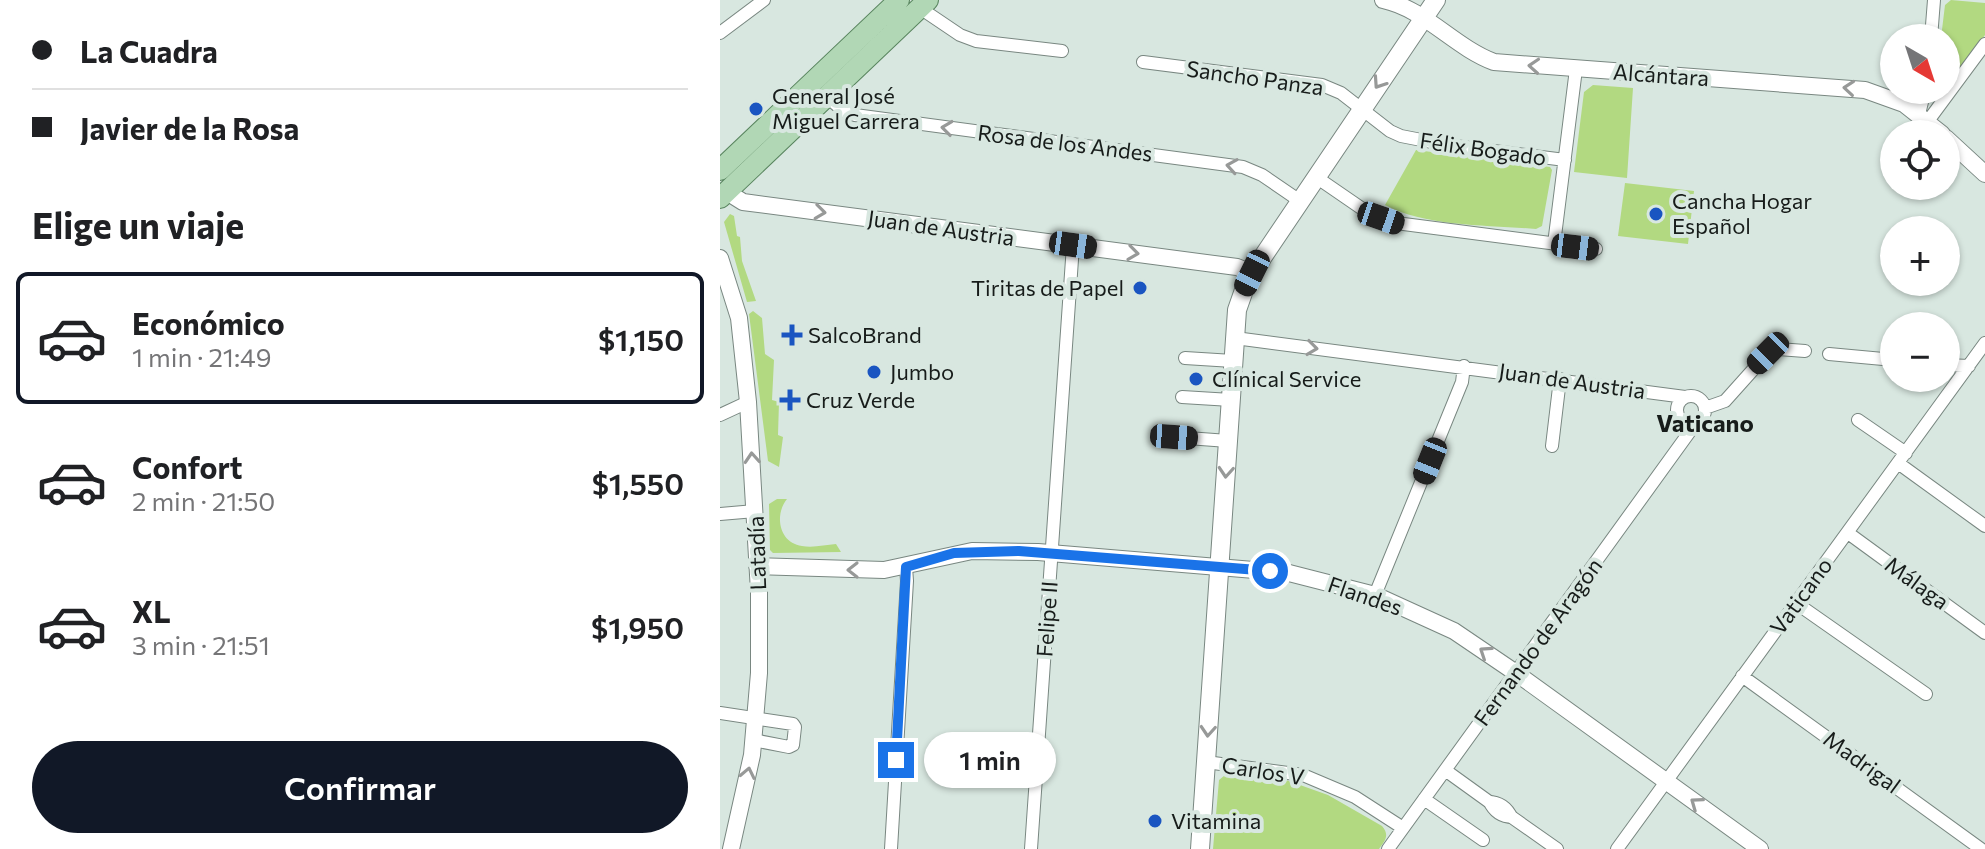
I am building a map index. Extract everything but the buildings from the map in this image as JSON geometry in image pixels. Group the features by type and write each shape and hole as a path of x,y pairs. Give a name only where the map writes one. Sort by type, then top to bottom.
{"main road":[{"path":"1200,849 1237,310 1252,273 1436,0"},
{"path":"883,42 892,3"},
{"path":"723,195 725,165 892,3"},
{"path":"723,195 924,4"}],"street":[{"path":"720,33 764,0"},
{"name":"Alcántara","path":"1383,0 1397,3 1494,62 1865,90 1897,100 1927,120"},
{"path":"1932,24 1934,0"},
{"path":"924,4 960,35 976,41 1062,51"},
{"path":"1924,117 1985,44"},
{"name":"Sancho Panza","path":"1143,62 1322,85 1341,93 1362,109"},
{"path":"1554,244 1576,69"},
{"name":"Rosa de los Andes","path":"827,97 845,112 855,115 1243,167 1262,175 1300,201"},
{"path":"1924,104 1924,117"},
{"name":"Félix Bogado","path":"1362,109 1390,131 1417,141 1565,160"},
{"name":"Alcántara","path":"1960,151 1985,174"},
{"path":"1316,177 1364,210 1396,223 1596,249"},
{"name":"Juan de Austria","path":"723,195 743,202 1237,267 1252,273"},
{"name":"Felipe II","path":"1031,849 1073,245"},
{"name":"Latadía","path":"720,258 739,318 748,402 755,511 759,673 753,740 731,849"},
{"name":"Juan de Austria","path":"1235,338 1560,379 1678,400"},
{"name":"Vaticano","path":"1617,849 1985,343"},
{"path":"1705,408 1725,401 1768,353 1778,349 1805,351"},
{"path":"1829,354 1880,359"},
{"path":"1185,358 1233,361"},
{"path":"1375,595 1462,382 1464,366"},
{"path":"1960,366 1969,366"},
{"path":"1552,446 1560,379"},
{"path":"1182,397 1231,400"},
{"path":"1698,398 1705,408 1702,419 1690,427 1678,415 1678,400 1698,398"},
{"path":"720,415 748,402"},
{"path":"1858,420 1985,526"},
{"name":"Fernando de Aragón","path":"1391,848 1690,427"},
{"path":"1174,437 1228,441"},
{"path":"720,514 755,511"},
{"name":"Málaga","path":"1848,533 1985,633"},
{"name":"Flandes","path":"757,566 841,570 906,567 972,551 1052,553 1289,573 1375,595 1454,631 1760,849"},
{"path":"891,849 906,567"},
{"path":"1796,603 1926,694"},
{"name":"Madrigal","path":"1742,676 1981,849"},
{"path":"720,713 793,724 795,727 793,745 789,747 753,740"},
{"name":"Carlos V","path":"1206,762 1303,775 1355,797 1403,828"},
{"path":"1445,770 1488,801 1496,801 1510,811 1513,818 1557,849"},
{"path":"1424,799 1483,840"}],"green space":[{"path":"1951,0 1985,3 1985,35 1960,70 1960,24 1943,24 1945,5"},
{"path":"1593,85 1633,88 1627,178 1574,172 1584,92"},
{"path":"1416,150 1550,167 1542,226 1536,229 1439,221 1385,205"},
{"name":"Cancha Hogar Español","path":"1625,183 1694,191 1688,244 1618,236"},
{"path":"730,214 734,216 742,261 756,301 747,302 724,222"},
{"path":"753,311 762,318 765,354 774,360 772,400 779,402 778,435 783,437 779,467 768,461 749,314"},
{"path":"777,499 787,499 780,520 788,540 806,547 836,544 841,552 773,553 770,550 769,504"},
{"path":"1230,771 1286,780 1328,795 1382,826 1386,832 1385,841 1379,849 1213,849 1219,780"}],"place":[{"name":"General José Miguel Carrera","path":"756,109"},
{"name":"Cancha Hogar Español","path":"1656,214"},
{"name":"Tiritas de Papel","path":"1140,288"},
{"name":"SalcoBrand","path":"792,335"},
{"name":"Jumbo","path":"874,372"},
{"name":"Clínical Service","path":"1196,379"},
{"name":"Cruz Verde","path":"790,400"},
{"name":"Vitamina","path":"1155,821"}],"district":[{"name":"Vaticano","path":"1705,424"}],"route":[{"path":"896,760 906,567 954,553 1019,551 1270,571"}]}
